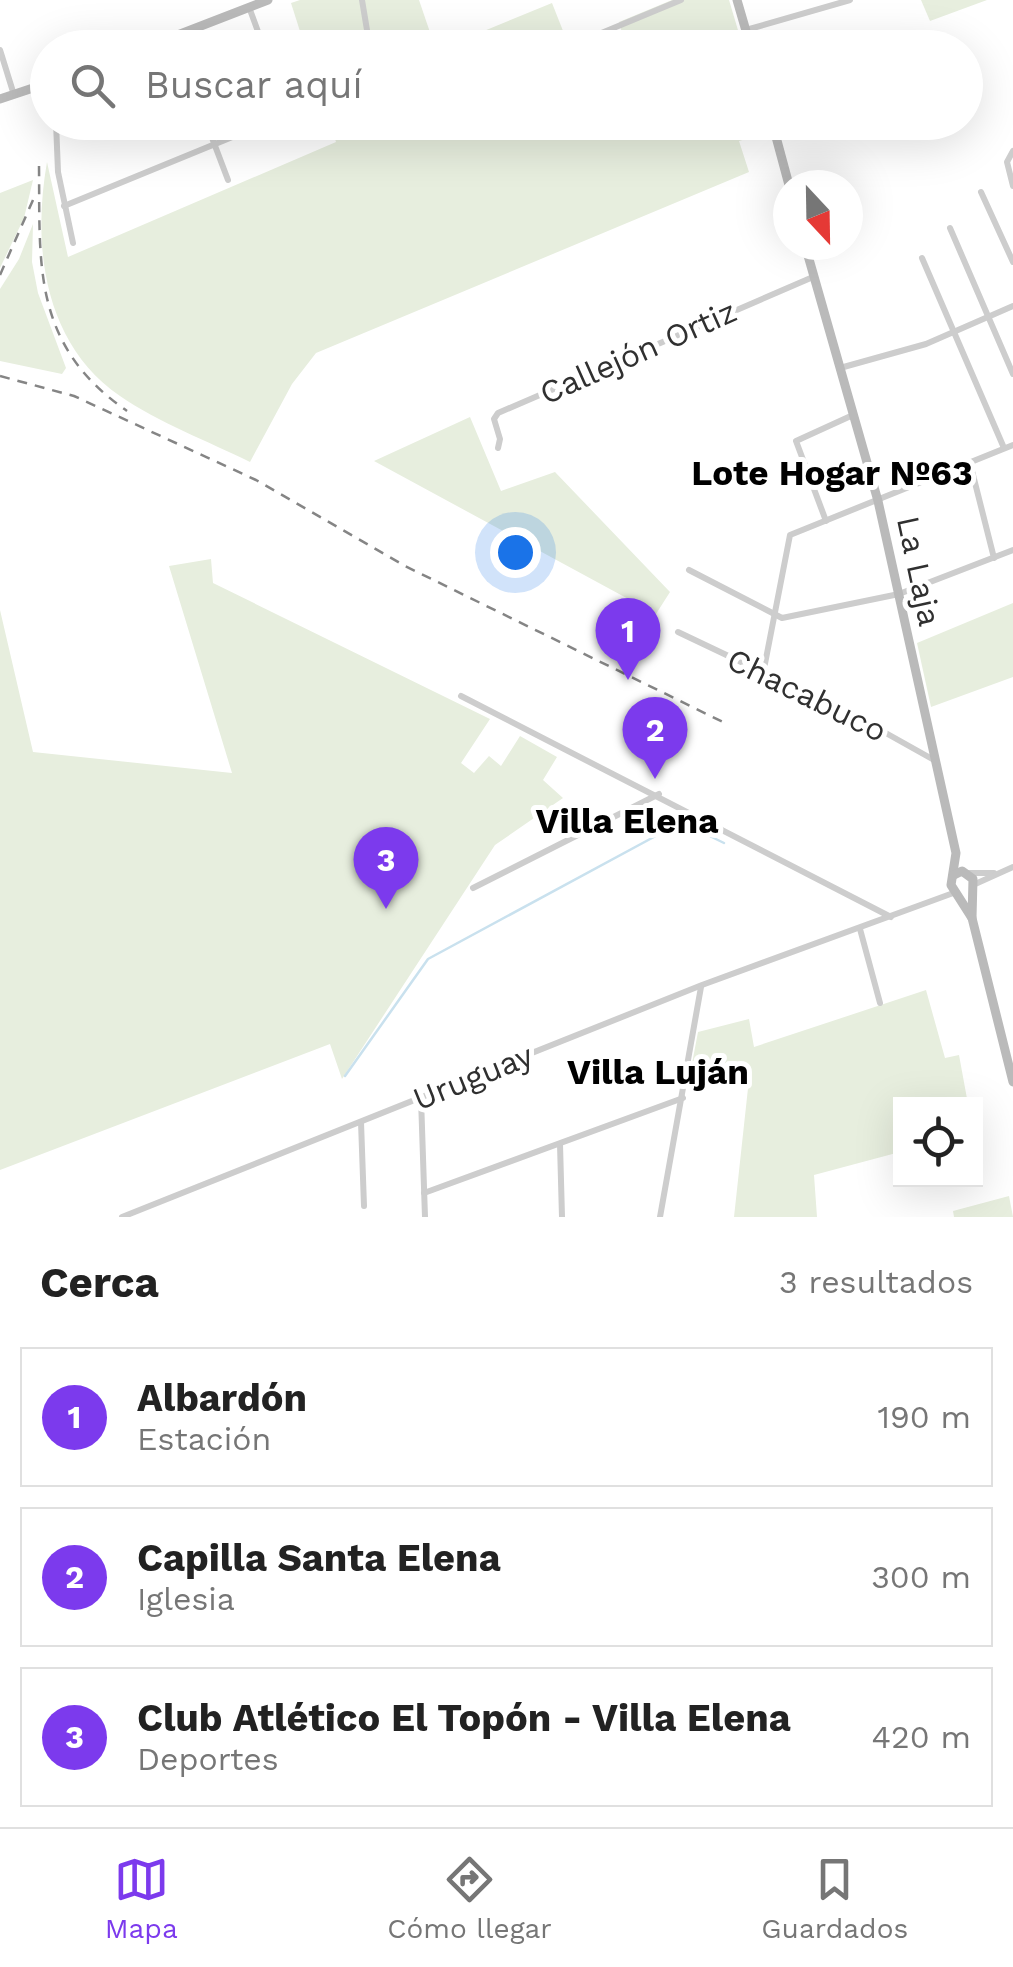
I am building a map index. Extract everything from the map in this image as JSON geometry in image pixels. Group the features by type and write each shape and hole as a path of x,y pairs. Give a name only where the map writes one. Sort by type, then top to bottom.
{"main road":[{"path":"190,30 268,0"},
{"path":"737,0 746,30"},
{"path":"0,100 30,90"},
{"path":"777,140 785,170"},
{"name":"La Laja","path":"809,260 878,500 956,854 973,886"},
{"name":"La Laja","path":"952,878 956,854"},
{"path":"968,873 952,878 972,918"},
{"path":"957,893 973,886 972,918 1013,1082"}],"street":[{"path":"362,0 367,30"},
{"path":"609,30 681,0"},
{"path":"746,30 850,0"},
{"path":"249,7 257,30"},
{"path":"0,50 14,95"},
{"path":"58,140 64,206 73,243"},
{"path":"212,140 228,180"},
{"path":"64,206 226,140"},
{"path":"1013,152 1007,162 1013,186"},
{"path":"981,192 1013,262"},
{"path":"950,228 1013,374"},
{"path":"922,258 1004,448"},
{"name":"Callejón Ortiz","path":"498,448 500,439 494,419 498,413 814,276"},
{"path":"840,368 953,333 1013,306"},
{"path":"826,520 797,445 800,435 853,416"},
{"path":"764,674 790,536 1013,445"},
{"path":"970,463 994,558"},
{"path":"689,570 782,618 899,594 1013,550"},
{"name":"Chacabuco","path":"678,632 934,760"},
{"path":"461,696 659,794 892,917"},
{"path":"473,888 659,794"},
{"path":"973,886 1013,867"},
{"path":"968,873 1000,872"},
{"path":"938,898 952,878"},
{"name":"Uruguay","path":"122,1217 702,986 957,893"},
{"path":"860,929 880,1003"},
{"path":"660,1217 702,986"},
{"path":"421,1098 425,1217"},
{"path":"424,1192 684,1098"},
{"path":"361,1122 364,1206"},
{"path":"560,1144 562,1217"}],"green space":[{"path":"419,0 429,30 300,30 291,3"},
{"path":"672,0 729,0 738,30 621,30 619,22"},
{"path":"921,0 987,0 930,21"},
{"path":"552,3 563,30 486,30"},
{"path":"742,140 739,141 749,172 316,353 292,384 250,462 151,415 94,375 74,349 49,291 41,227 47,162 68,257 336,142"},
{"path":"33,180 24,218 0,268 0,193"},
{"path":"33,224 32,262 38,293 66,368 62,374 0,361 0,289 19,259"},
{"path":"470,417 501,491 555,472 670,592 656,614 374,461"},
{"path":"211,559 213,583 490,719 461,763 474,773 489,756 501,766 520,736 557,757 543,780 563,798 495,845 342,1079 330,1044 0,1170 0,610 33,752 232,773 169,566"},
{"path":"1013,603 1013,677 931,707 917,643"},
{"path":"926,990 945,1058 959,1055 967,1097 893,1097 893,1154 814,1175 817,1217 734,1217 749,1079 720,1088 716,1068 690,1074 698,1032 749,1019 754,1047"},
{"path":"1009,1196 1013,1217 954,1217 953,1211"}],"waterway":[{"path":"345,1076 428,959 676,825 683,823 724,843"}],"railway":[{"path":"39,166 42,270 58,331 73,359 96,386 127,411"},
{"path":"0,275 33,200"},
{"path":"0,376 74,396 256,480 405,566 727,724"}],"place":[{"name":"Albardón","path":"628,680"},
{"name":"Capilla Santa Elena","path":"655,779"},
{"name":"Club Atlético El Topón - Villa Elena","path":"386,909"}],"district":[{"name":"Lote Hogar Nº63","path":"832,473"},
{"name":"Villa Elena","path":"627,821"},
{"name":"Villa Luján","path":"658,1072"}]}
